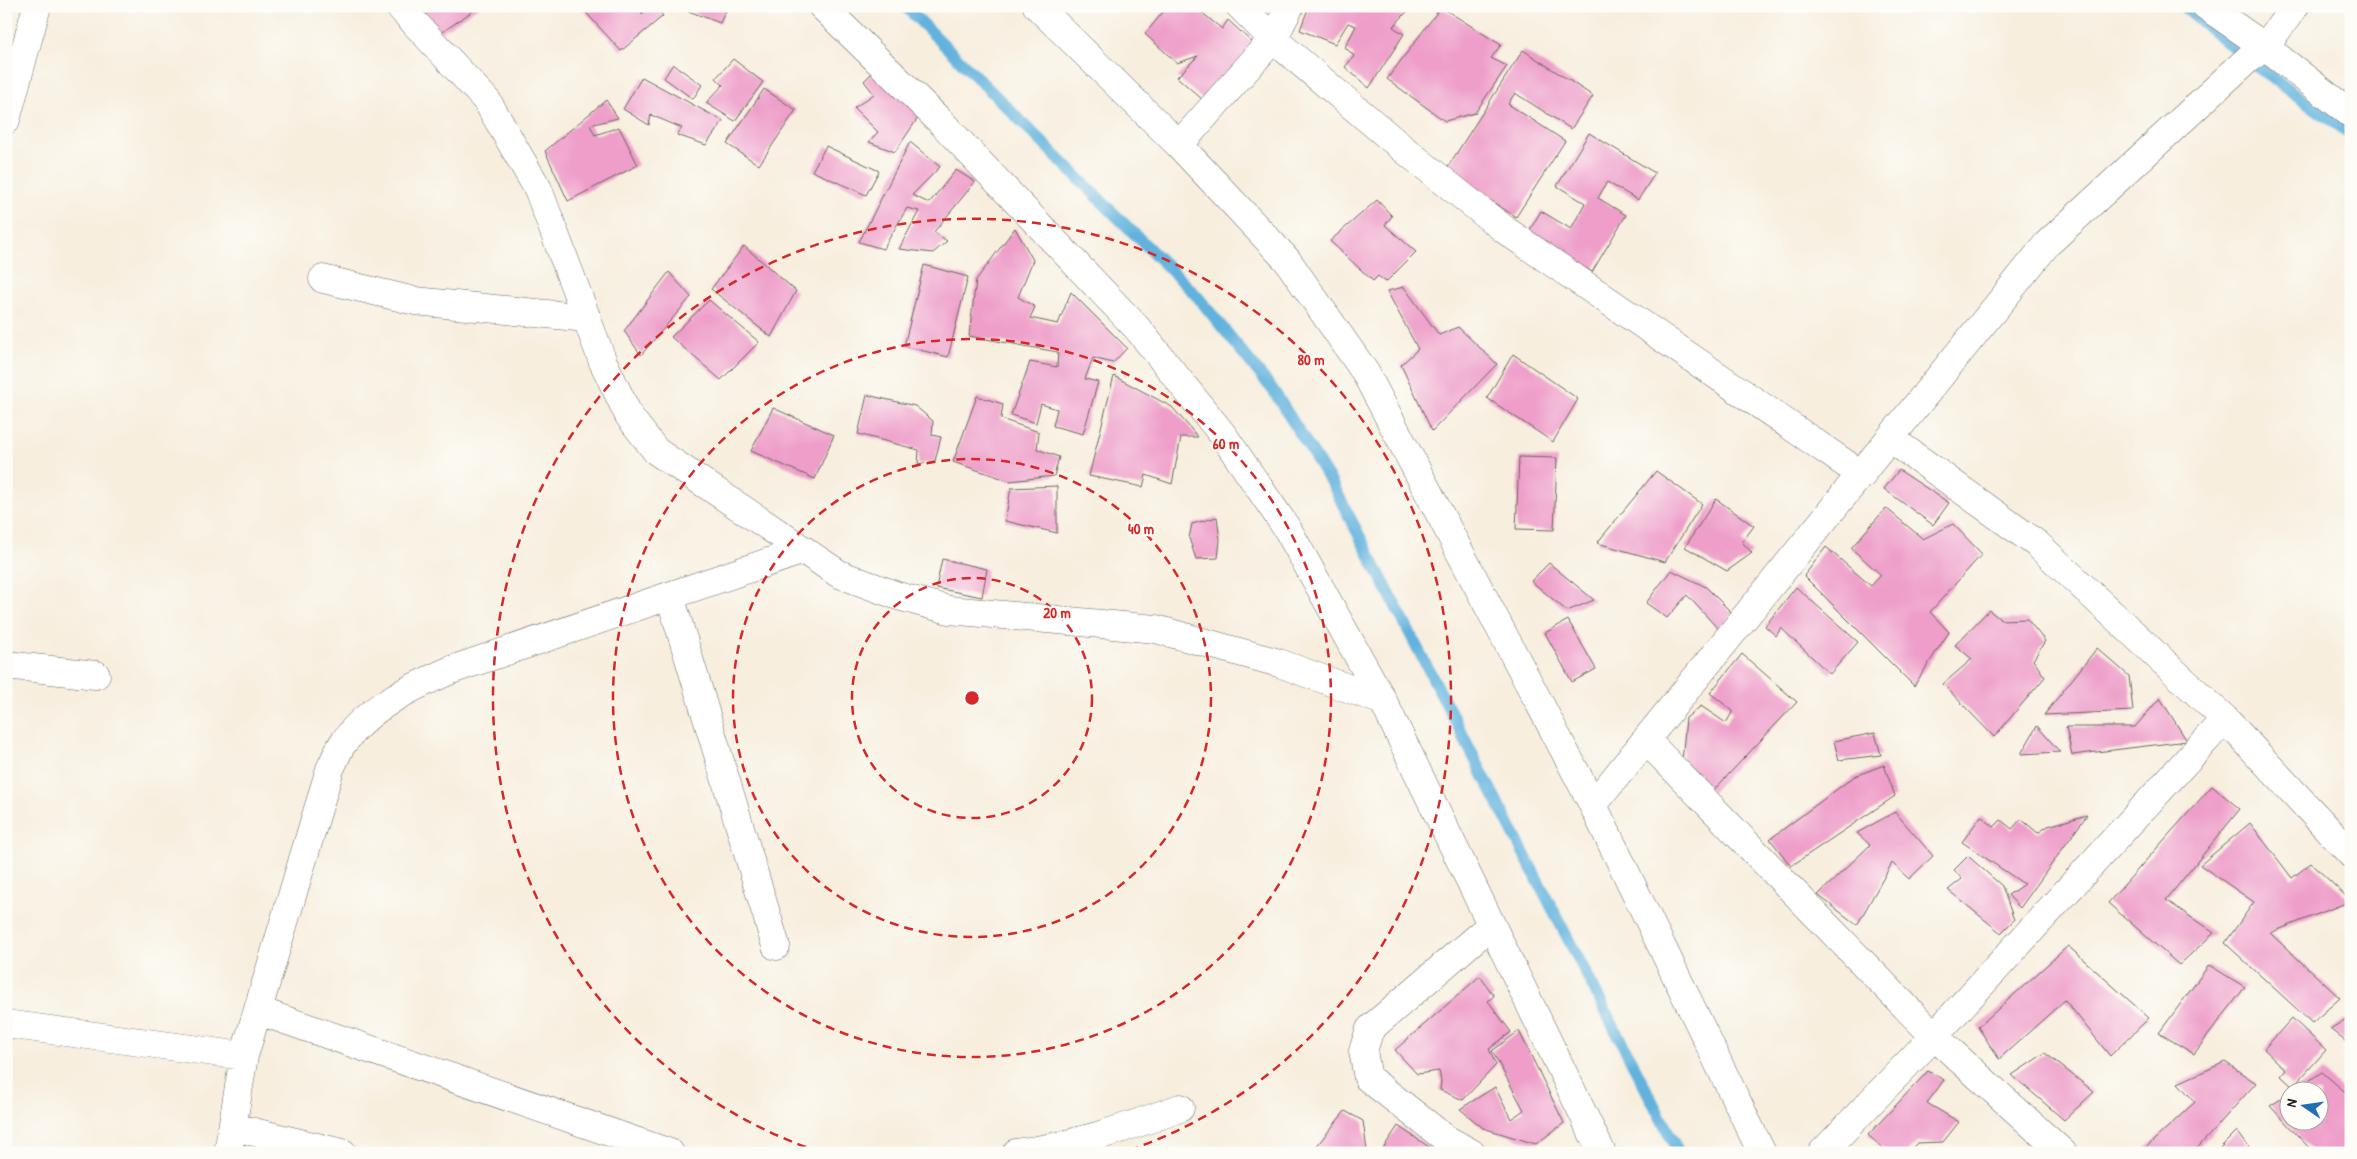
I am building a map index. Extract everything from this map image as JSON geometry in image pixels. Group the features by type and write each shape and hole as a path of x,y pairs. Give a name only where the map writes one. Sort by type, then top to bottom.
{"street":[{"path":"6,120 37,6"},
{"path":"399,6 487,101 538,189 602,362 629,416 656,451 839,574 898,596 949,610 1156,629 1279,663 1383,701"},
{"path":"822,6 942,122 1137,328 1223,435 1288,530 1383,701 1602,1153"},
{"path":"1037,6 1180,145 1287,260 1365,372 1594,805 1762,1153"},
{"path":"1240,6 1273,39 1401,147 1505,230 1862,475"},
{"path":"1180,145 1273,39 1290,6"},
{"path":"2206,6 2266,47 2351,114"},
{"path":"1594,805 2047,244 2248,59 2266,47 2294,6"},
{"path":"323,279 431,304 587,318"},
{"path":"1891,439 2037,544 2224,719 2351,854"},
{"path":"344,1153 231,1140 244,1056 330,769 343,742 366,718 406,690 451,670 804,550"},
{"path":"670,596 776,946"},
{"path":"6,664 96,675"},
{"path":"1822,1153 1934,1036 2224,719"},
{"path":"1646,740 1934,1036 2063,1153"},
{"path":"1471,1153 1446,1139 1368,1078 1363,1051 1370,1029 1492,926"},
{"path":"259,1011 670,1153"},
{"path":"6,1024 244,1056"},
{"path":"1016,1153 1039,1150 1122,1130 1180,1108"}],"building":[{"path":"415,6 480,6 441,33"},
{"path":"580,6 641,6 642,15 647,6 655,6 663,16 621,51"},
{"path":"685,6 728,6 720,23 683,9"},
{"path":"1168,6 1194,6 1222,29 1228,20 1254,44 1203,100 1177,77 1198,56 1177,63 1145,34"},
{"path":"1309,6 1412,6 1393,27 1404,34 1369,88 1345,67 1354,56 1345,47 1356,26 1348,23 1335,44 1300,30"},
{"path":"1441,7 1501,45 1491,58 1507,66 1475,113 1445,121 1387,79"},
{"path":"1523,50 1593,96 1571,129 1515,93 1508,104 1565,141 1516,217 1445,171"},
{"path":"733,59 763,82 735,121 706,103 723,85 716,78"},
{"path":"673,64 702,85 693,99 664,78"},
{"path":"878,67 926,106 895,152 869,142 878,132 854,108 874,94 864,81"},
{"path":"642,77 723,121 706,145 677,135 682,128 651,115 649,125 623,109"},
{"path":"764,89 796,110 759,165 727,144"},
{"path":"606,100 618,118 590,125 595,135 619,127 638,165 568,201 545,151"},
{"path":"1589,133 1655,173 1638,200 1607,182 1598,198 1626,215 1592,272 1528,233 1541,211 1571,229 1585,203 1557,186"},
{"path":"910,142 940,167 912,195 929,203 956,170 975,182 934,232 947,241 933,253 899,249 919,211 907,208 883,249 859,242"},
{"path":"826,146 879,171 866,195 812,171"},
{"path":"1377,200 1392,216 1385,225 1416,252 1386,282 1378,276 1373,281 1330,241"},
{"path":"1015,228 1033,260 1018,297 1035,307 1030,318 1058,324 1071,292 1127,348 1113,363 1093,358 1085,379 1098,382 1083,434 1053,426 1057,409 1041,404 1036,423 1011,415 1030,362 1057,367 1058,352 969,336 976,280"},
{"path":"744,246 796,291 771,337 711,289"},
{"path":"924,265 968,277 948,357 904,346"},
{"path":"669,272 691,297 641,355 624,331"},
{"path":"1404,287 1439,335 1458,327 1497,364 1432,431 1401,365 1418,349 1387,291"},
{"path":"709,300 759,342 721,380 671,337"},
{"path":"1513,354 1578,399 1553,442 1487,398"},
{"path":"1114,376 1172,407 1198,437 1181,437 1172,484 1146,475 1143,487 1089,476"},
{"path":"867,395 915,406 933,421 932,435 941,437 935,461 918,464 919,450 858,434"},
{"path":"977,396 1003,404 1001,419 1039,432 1037,449 1059,457 1054,476 1010,481 953,462"},
{"path":"773,408 834,435 815,479 751,451"},
{"path":"1519,457 1557,458 1554,530 1516,529"},
{"path":"1899,470 1949,503 1933,525 1884,489"},
{"path":"1656,471 1702,504 1665,562 1597,543"},
{"path":"1057,486 1057,533 1005,521 1011,488"},
{"path":"1716,499 1754,526 1742,542 1752,553 1727,571 1685,547"},
{"path":"1886,508 1923,539 1953,524 1982,554 1930,612 1949,632 1914,686 1804,576 1826,547 1871,586 1881,575 1851,548"},
{"path":"1217,517 1220,540 1218,558 1196,559 1189,538 1192,524"},
{"path":"942,559 987,569 982,597 936,588"},
{"path":"1549,563 1594,600 1567,611 1531,581"},
{"path":"1671,570 1706,587 1732,613 1720,631 1687,595 1667,618 1646,603"},
{"path":"1796,587 1858,642 1830,674 1781,628 1776,636 1765,626"},
{"path":"1989,610 2001,620 2027,619 2045,641 2033,660 2045,677 1994,737 1943,684 1972,659 1955,645"},
{"path":"1568,620 1596,669 1572,682 1545,633"},
{"path":"2097,648 2129,676 2133,711 2044,715"},
{"path":"1742,654 1797,702 1712,792 1682,762 1686,718 1701,706 1726,723 1733,711 1710,693"},
{"path":"2160,698 2187,741 2072,755 2066,727 2135,727"},
{"path":"2037,726 2060,752 2021,754"},
{"path":"1875,733 1881,755 1839,760 1834,741"},
{"path":"1884,765 1895,796 1791,866 1770,839 1855,776"},
{"path":"2212,786 2240,809 2166,900 2214,933 2179,965 2108,903"},
{"path":"1895,812 1933,856 1909,879 1892,863 1857,925 1818,895 1870,845 1857,833"},
{"path":"2087,815 2020,908 2008,895 2024,884 1962,842 1981,816 1994,827 2001,820 2012,829 2021,819 2038,833 2048,826"},
{"path":"2250,823 2292,878 2311,863 2351,901 2270,933 2340,998 2312,1023 2225,943 2254,902 2200,865"},
{"path":"1968,856 2002,886 2014,920 2001,933 1948,890 1962,879 1954,870"},
{"path":"2068,946 2149,1018 2110,1056 2065,1000 1999,1059 1978,1027"},
{"path":"2209,965 2245,987 2194,1054 2159,1033"},
{"path":"1480,976 1494,996 1488,1001 1511,1032 1489,1049 1496,1065 1463,1100 1440,1090 1439,1071 1417,1074 1395,1050"},
{"path":"2351,1016 2351,1046 2330,1029"},
{"path":"2292,1018 2326,1050 2297,1082 2288,1082 2281,1076 2286,1070 2264,1049"},
{"path":"1519,1031 1564,1123 1536,1144 1483,1128 1460,1109 1495,1087 1511,1119 1524,1110 1492,1051"},
{"path":"2045,1053 2094,1092 2064,1120 2012,1075"},
{"path":"2225,1062 2256,1083 2193,1153 2140,1153 2195,1102 2178,1083"},
{"path":"1928,1071 1944,1080 1927,1103 1959,1122 1943,1142 1917,1143 1908,1153 1888,1153 1868,1135"},
{"path":"2322,1072 2351,1097 2351,1153 2314,1153 2294,1132 2330,1132 2330,1082 2307,1082"},
{"path":"2280,1100 2280,1117 2270,1106"},
{"path":"1345,1111 1363,1121 1366,1153 1311,1153"},
{"path":"1398,1126 1438,1153 1380,1153"},
{"path":"2237,1131 2253,1153 2215,1153"}],"waterway":[{"path":"905,6 1197,296 1273,390 1334,487 1679,1153"},
{"path":"2183,6 2259,68 2351,134"}]}
